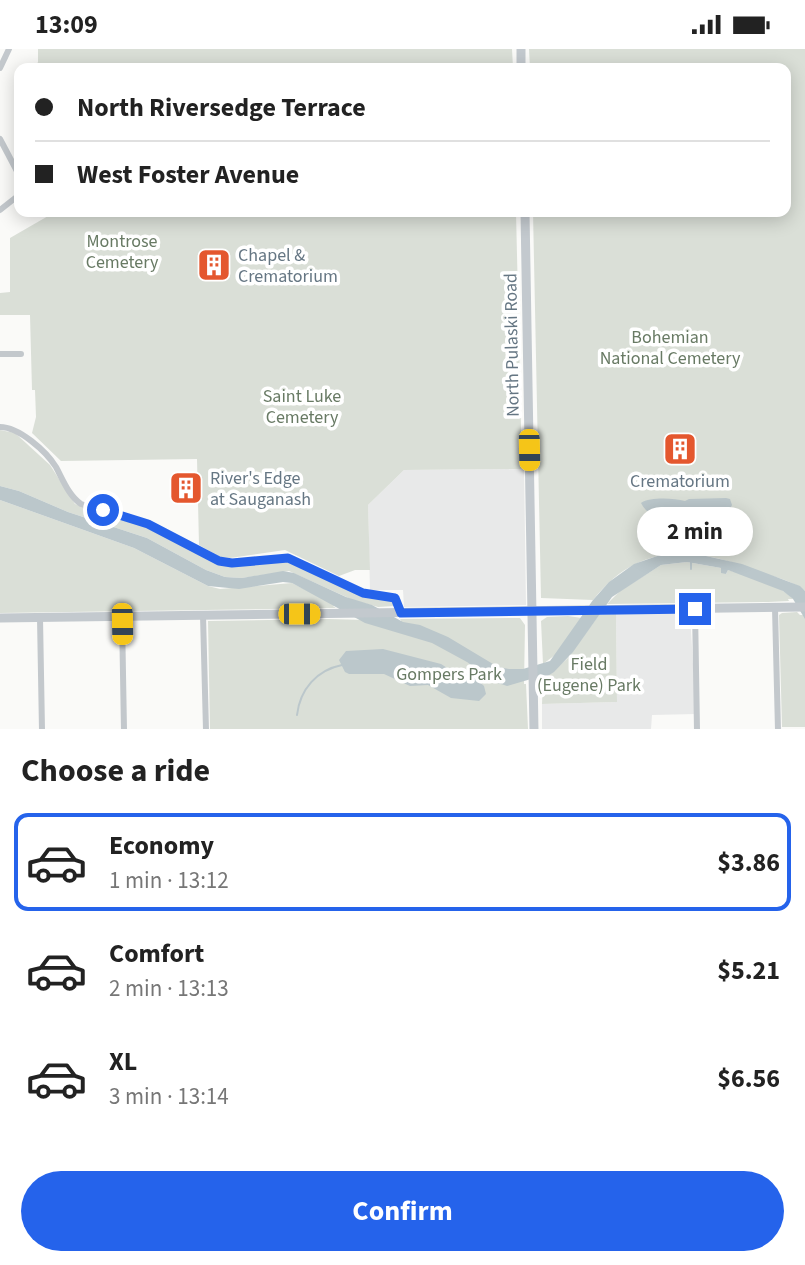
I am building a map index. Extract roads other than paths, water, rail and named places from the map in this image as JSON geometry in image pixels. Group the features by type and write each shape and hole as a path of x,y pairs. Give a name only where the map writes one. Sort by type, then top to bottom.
{"main road":[{"name":"North Pulaski Road","path":"525,217 534,729"},
{"path":"0,618 805,607"}],"street":[{"path":"0,68 9,49"},
{"path":"0,139 14,166"},
{"path":"0,210 14,199"},
{"path":"0,354 21,354"},
{"path":"0,427 18,430 53,462 75,500 148,524 225,563 288,558 363,593 395,598 401,613"},
{"path":"775,608 778,729"},
{"path":"695,609 697,729"},
{"path":"203,615 206,729"},
{"path":"122,617 124,729"},
{"path":"40,618 41,729"}],"waterway":[{"path":"691,561 691,569"},
{"path":"297,715 302,697 311,682 325,671 342,665"}],"place":[{"name":"Chapel & Crematorium","path":"214,265"},
{"name":"Crematorium","path":"680,449"},
{"name":"River's Edge at Sauganash","path":"186,488"}],"park label":[{"name":"Montrose Cemetery","path":"122,252"},
{"name":"Bohemian National Cemetery","path":"670,348"},
{"name":"Saint Luke Cemetery","path":"302,406"},
{"name":"Gompers Park","path":"449,674"},
{"name":"Field (Eugene) Park","path":"589,674"}]}
